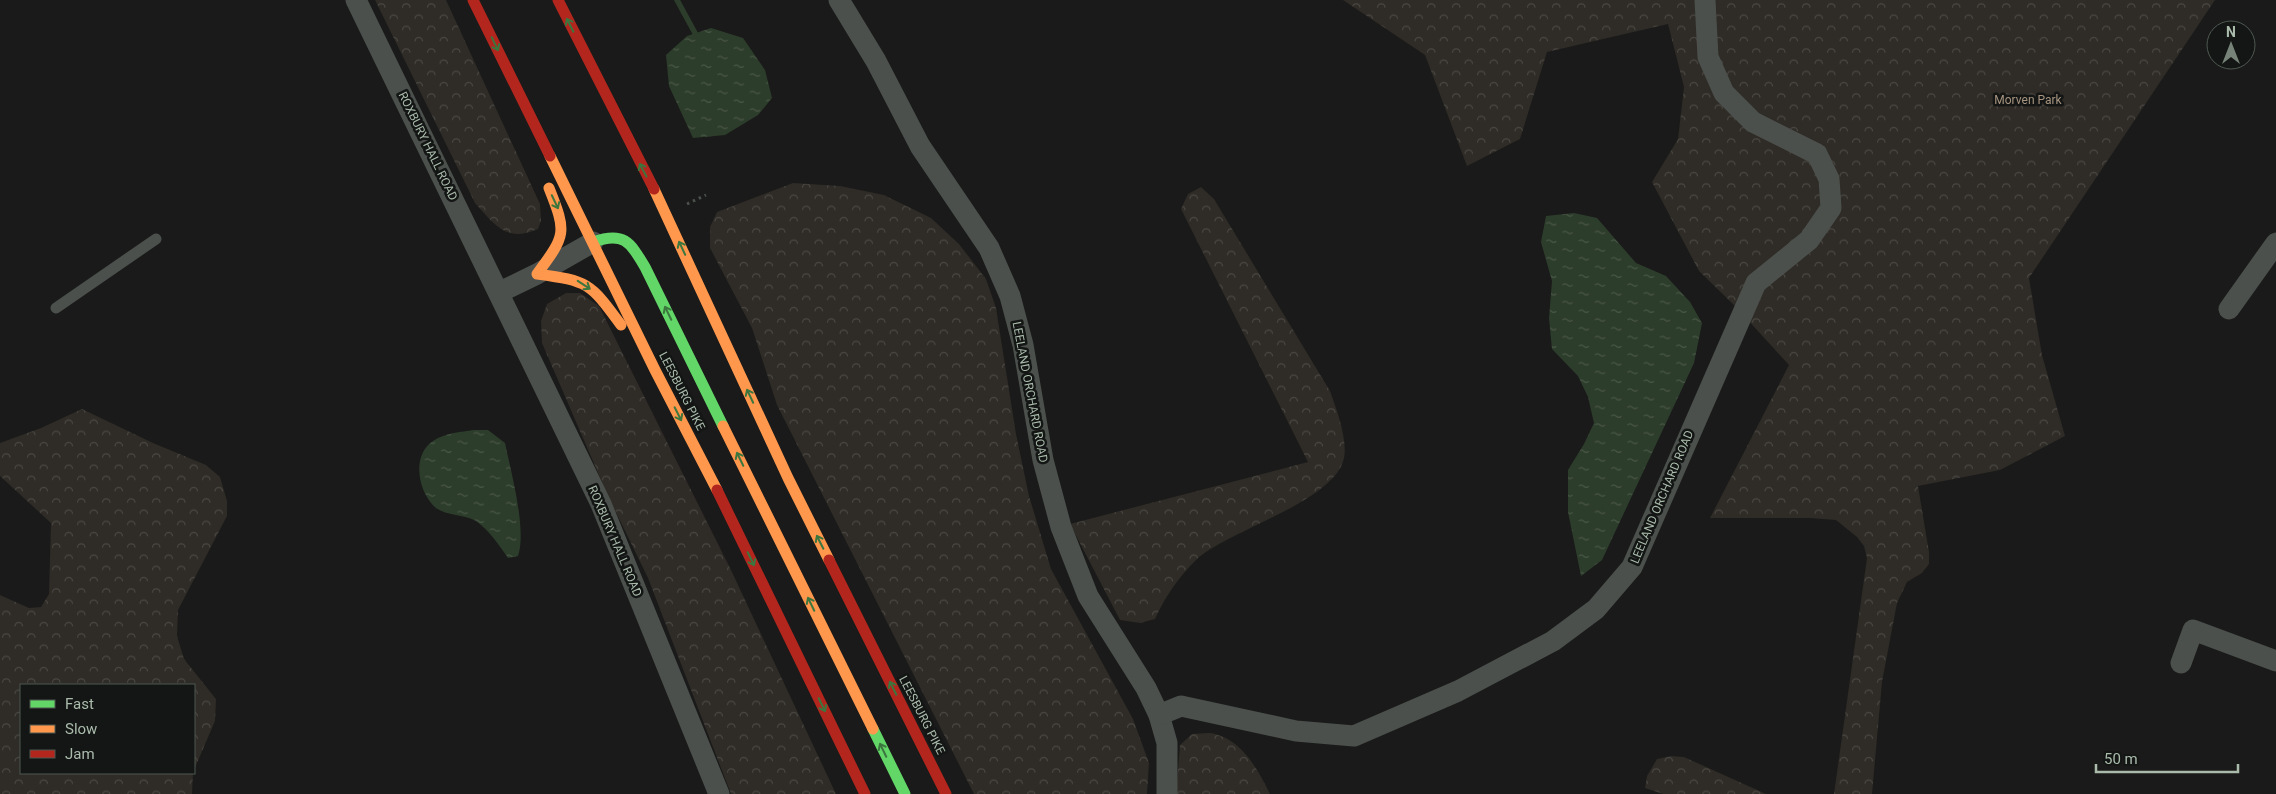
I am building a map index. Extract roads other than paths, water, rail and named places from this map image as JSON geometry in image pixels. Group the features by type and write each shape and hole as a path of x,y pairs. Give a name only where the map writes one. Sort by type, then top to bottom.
{"highway":[{"name":"LEESBURG PIKE","path":"473,0 655,370 711,477 865,794"},
{"name":"LEESBURG PIKE","path":"558,0 666,213 788,478 946,794"},
{"path":"516,89 545,175 560,212 562,233 558,244 537,274 576,280 588,287 602,299 655,370"},
{"path":"593,242 609,236 620,237 632,245 645,267 905,794"}],"street":[{"name":"ROXBURY HALL ROAD","path":"356,0 500,292 601,504 719,794"},
{"name":"LEELAND ORCHARD ROAD","path":"839,0 876,61 920,146 989,248 1010,296 1023,345 1043,460 1066,542 1088,596 1146,688 1159,715 1167,744 1167,794"},
{"name":"LEELAND ORCHARD ROAD","path":"1159,715 1181,706 1296,730 1354,736 1458,691 1553,641 1596,609 1632,567 1756,284 1808,240 1831,208 1829,179 1817,154 1754,122 1724,93 1708,57 1705,0"},
{"path":"500,292 537,274 593,242"},
{"path":"2228,309 2276,243"},
{"path":"2181,663 2193,630 2276,661"}],"lane":[{"path":"56,308 156,239"}],"water":[{"path":"711,28 743,38 765,70 772,98 758,115 725,135 693,138 669,86 666,55 687,36"},
{"path":"1574,213 1597,218 1636,263 1666,276 1690,302 1702,323 1694,363 1602,560 1581,576 1568,512 1568,470 1594,423 1588,397 1578,376 1552,349 1549,318 1552,281 1541,242 1546,216"},
{"path":"474,430 488,430 505,443 521,531 518,556 508,558 489,533 476,521 440,511 430,501 421,484 420,464 426,447 442,436"}],"waterway":[{"path":"677,0 695,33"}],"park label":[{"name":"Morven Park","path":"2028,100"}]}
